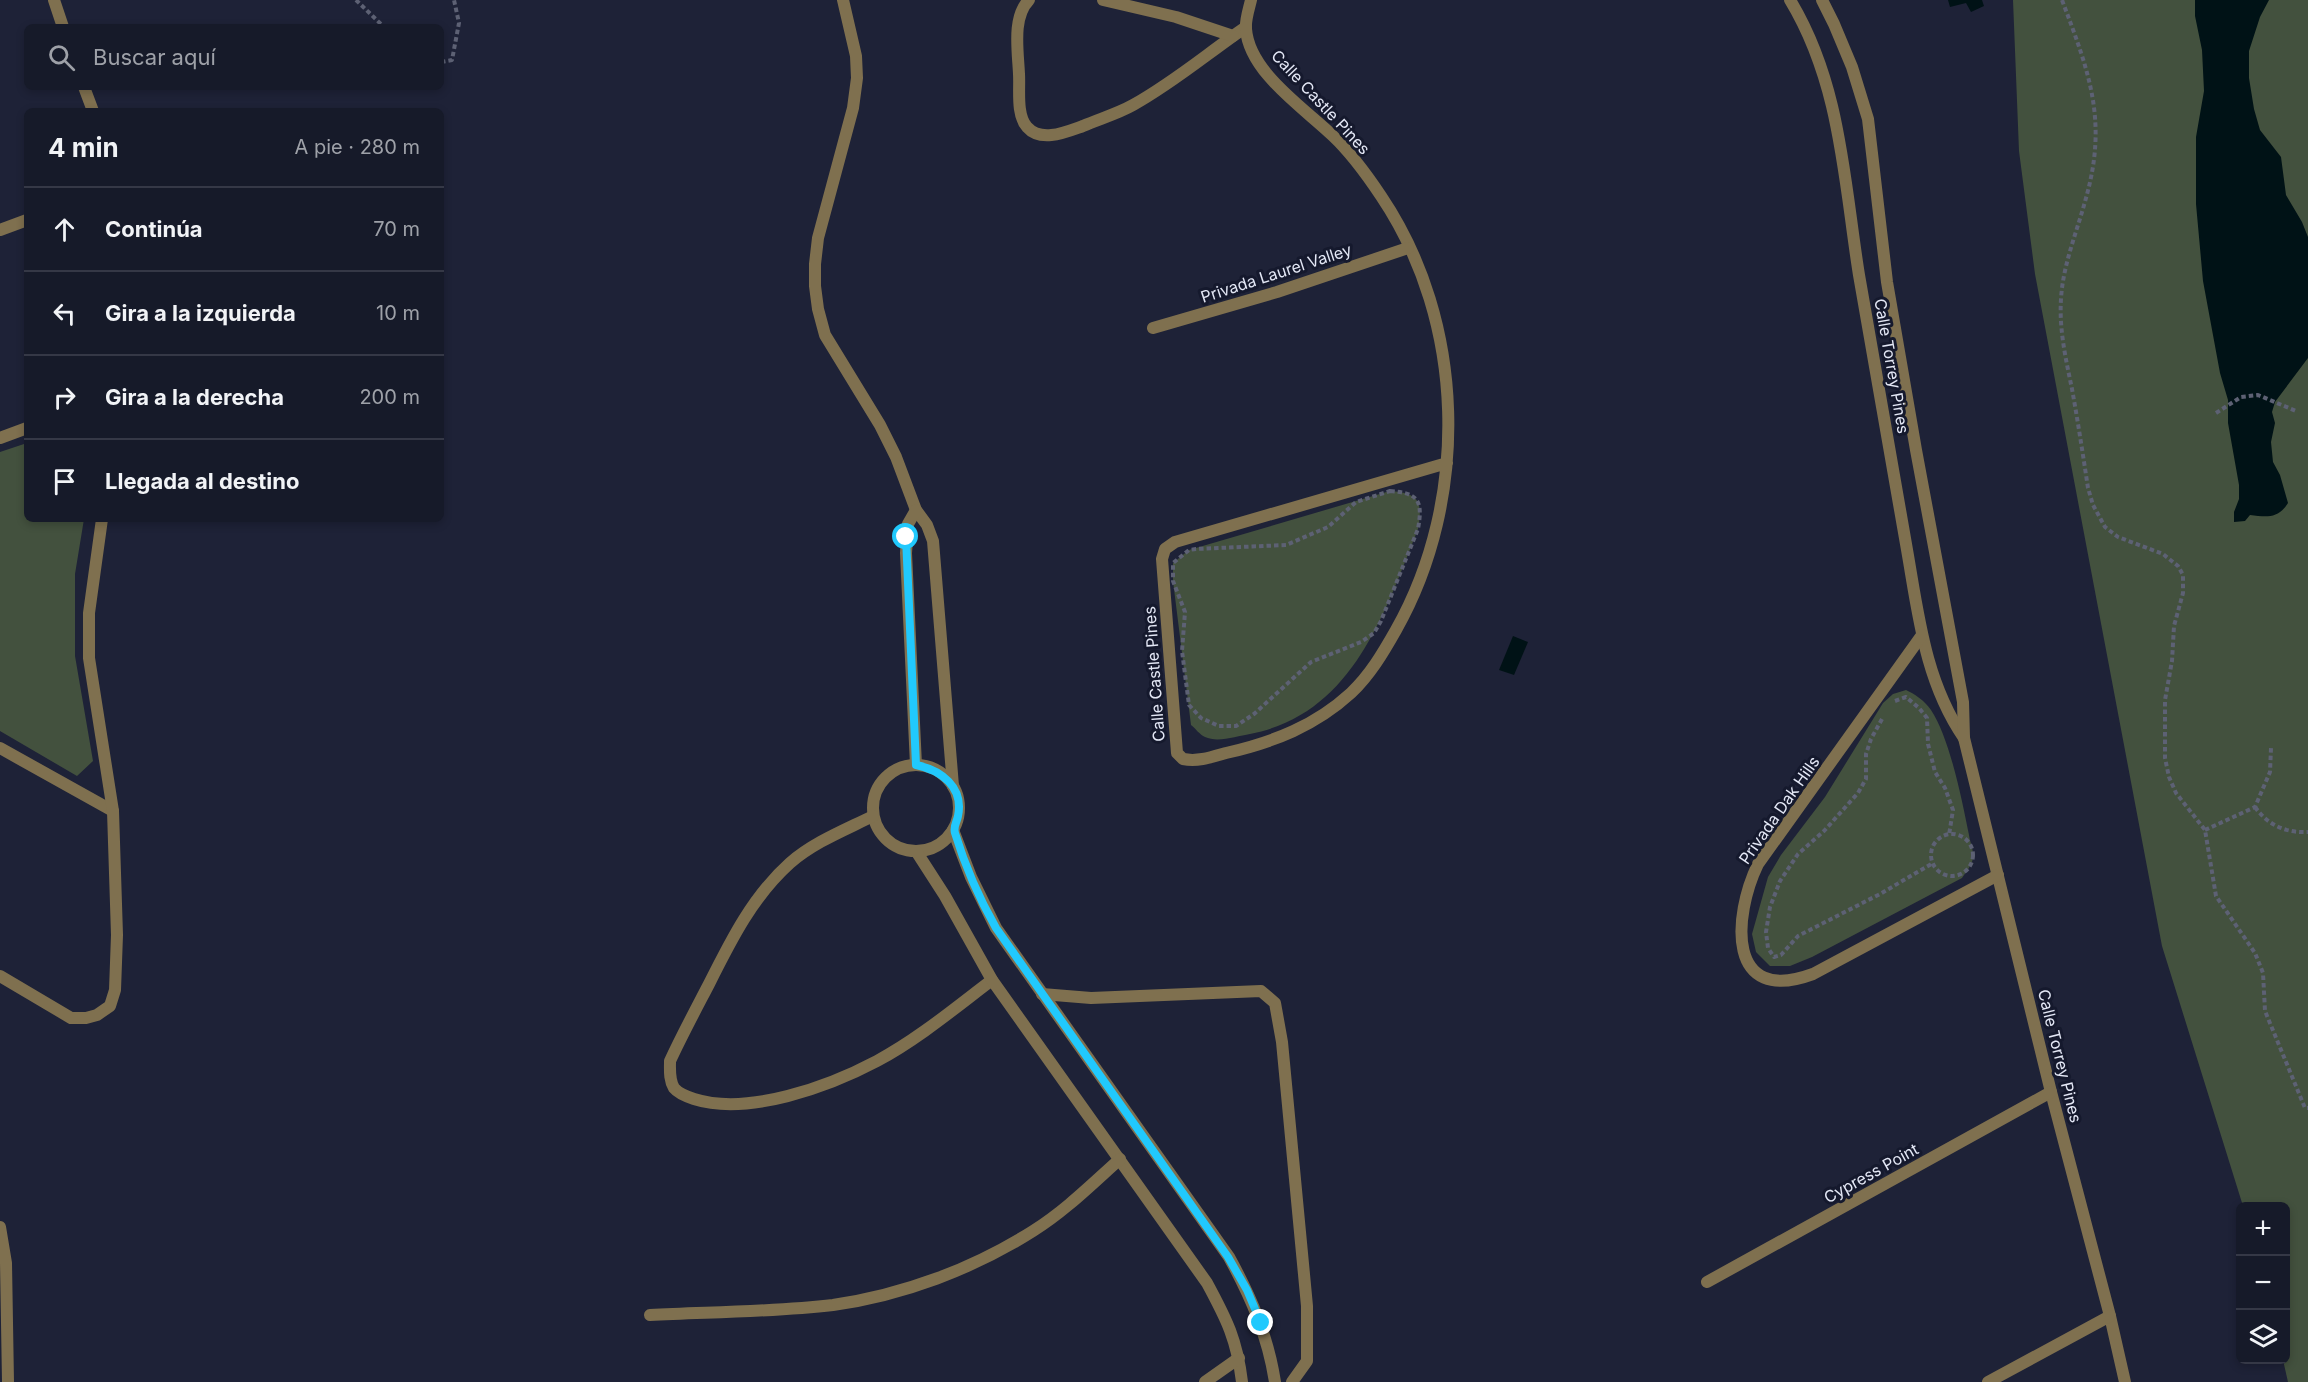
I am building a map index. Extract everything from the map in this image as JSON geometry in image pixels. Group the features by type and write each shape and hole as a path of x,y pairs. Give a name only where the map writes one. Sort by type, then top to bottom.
{"street":[{"path":"54,0 62,24"},
{"path":"843,0 856,56 857,78 849,125 818,238 815,286 825,335 880,425 896,457 916,510 927,525 933,541 953,786 958,800 958,816 953,830 944,841 931,848 916,851 901,849 888,841 879,830 873,816 873,801 878,787 888,775 901,768 916,765 930,768 943,775 953,786"},
{"path":"1029,0 1021,8 1018,24 1020,106 1024,125 1040,134 1063,133 1132,106 1188,70 1246,27 1251,0"},
{"path":"1103,0 1176,17 1233,36"},
{"name":"Calle Torrey Pines","path":"1790,0 1816,51 1831,98 1841,147 1859,275 1922,635 1939,694 1964,738"},
{"name":"Calle Torrey Pines","path":"1822,0 1852,67 1868,119 1887,282 1963,702 1964,738 2125,1382"},
{"name":"Calle Castle Pines","path":"1246,27 1249,42 1263,66 1284,92 1348,152 1382,197 1421,276 1436,320 1443,356 1447,391 1447,463 1436,530 1418,586 1382,654 1363,681 1334,708 1279,739 1202,759 1184,759 1177,753 1162,559 1165,549 1175,542 1447,463"},
{"path":"85,90 92,108"},
{"path":"0,230 24,221"},
{"name":"Privada Laurel Valley","path":"1153,328 1267,295 1408,248"},
{"path":"0,438 24,429"},
{"path":"916,510 908,524 906,553 916,765"},
{"path":"0,976 71,1018 98,1015 110,1006 115,990 117,935 113,811 89,658 89,613 102,522"},
{"name":"Privada Dak Hills","path":"1922,635 1758,864 1742,908 1743,950 1750,966 1763,976 1778,981 1794,981 1813,974 1998,875"},
{"path":"0,748 113,811"},
{"path":"873,816 815,845 791,862 769,884 750,909 725,952 670,1061 670,1077 675,1089 707,1103 729,1104 757,1103 810,1089 877,1062 914,1039 992,980"},
{"path":"953,830 983,905 996,928 1228,1257 1247,1290 1261,1323 1275,1382"},
{"path":"916,851 945,896 992,980 1207,1283 1233,1334 1242,1382"},
{"path":"1042,994 1091,998 1261,991 1275,1003 1282,1042 1307,1306 1307,1361 1293,1382"},
{"name":"Cypress Point","path":"1707,1282 2051,1092"},
{"path":"650,1315 833,1305 888,1294 940,1278 988,1257 1033,1231 1068,1206 1120,1159"},
{"path":"0,1227 6,1263 8,1382"},
{"path":"1988,1382 2110,1316"},
{"path":"1205,1382 1239,1358"}],"path":[{"path":"356,0 381,24"},
{"path":"444,61 452,60 459,23 454,0"},
{"path":"2062,0 2086,65 2092,91 2096,128 2094,159 2087,196 2068,256 2061,300 2062,330 2088,488 2097,516 2105,527 2118,537 2163,554 2178,566 2182,575 2183,593 2174,626 2172,661 2165,700 2165,758 2169,777 2176,793 2205,830 2216,896 2255,953 2263,973 2265,1011 2305,1108 2308,1108"},
{"path":"2216,413 2241,397 2259,395 2296,411"},
{"path":"1390,491 1409,492 1416,499 1421,513 1418,529 1374,633 1361,642 1311,662 1254,714 1236,726 1220,726 1201,718 1189,705 1182,651 1185,612 1173,581 1173,563 1189,550 1286,545 1328,527 1356,502 1390,491"},
{"path":"1889,707 1894,701 1906,697 1927,718 1928,744 1935,772 1945,788 1953,810 1948,835"},
{"path":"1884,714 1866,754 1866,779 1858,793 1824,831 1798,854 1780,881 1770,907 1766,932 1768,948 1774,957 1781,955 1798,936 1880,894 1932,863"},
{"path":"2205,830 2255,807 2270,772 2271,748"},
{"path":"2255,807 2265,821 2279,828 2308,832"},
{"path":"1948,835 1960,836 1969,844 1973,855 1969,868 1952,876 1940,873 1932,863 1934,845 1948,835"}],"green space":[{"path":"2013,0 2308,0 2308,1382 2288,1382 2284,1364 2290,1364 2290,1202 2242,1202 2162,946 2035,274 2019,151"},
{"path":"24,444 24,522 84,522 75,574 75,656 93,761 77,776 0,731 0,452"},
{"path":"1390,491 1407,494 1417,500 1420,512 1418,529 1392,594 1360,656 1339,683 1315,705 1285,723 1228,738 1210,739 1201,735 1191,725 1173,581 1173,563 1189,550"},
{"path":"1906,690 1920,698 1929,707 1944,737 1963,805 1973,852 1971,863 1962,878 1812,957 1790,966 1770,966 1756,952 1752,934 1768,877 1781,855 1825,797 1883,703 1893,694"}],"shaded area":[{"path":"1948,0 1982,0 1984,6 1971,12 1966,3 1950,7"},
{"path":"2195,0 2269,0 2260,17 2249,51 2249,78 2254,109 2260,130 2281,157 2286,195 2308,237 2308,358 2275,402 2272,412 2275,423 2271,442 2273,462 2280,475 2288,503 2276,514 2250,515 2245,521 2234,522 2234,512 2239,499 2239,485 2228,423 2228,400 2220,373 2203,281 2196,204 2196,137 2204,91 2202,50 2195,16"},
{"path":"1513,636 1528,642 1514,675 1499,670"}],"route":[{"path":"906,537 916,765 930,768 943,775 953,786 958,800 958,816 953,830 983,905 996,928 1209,1228 1247,1290 1261,1323"}]}
